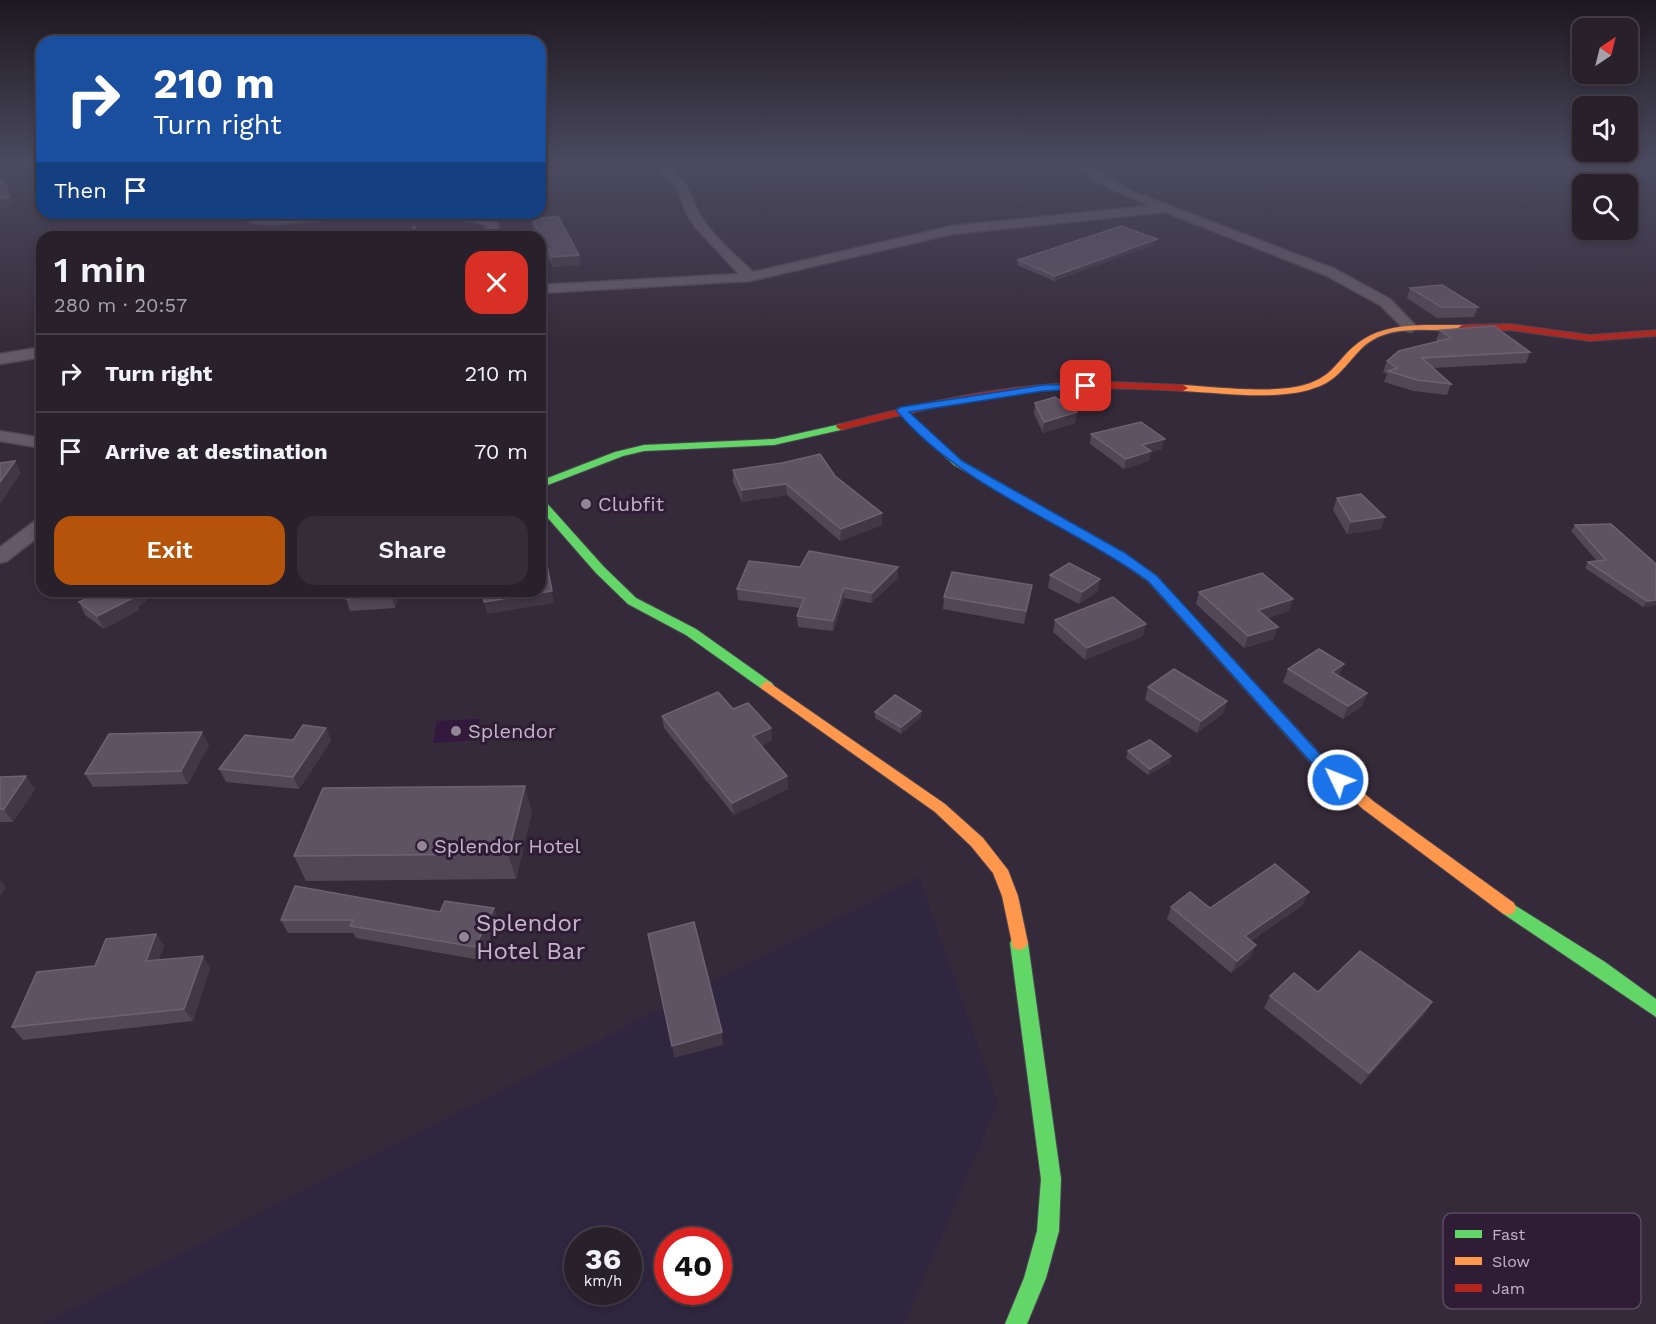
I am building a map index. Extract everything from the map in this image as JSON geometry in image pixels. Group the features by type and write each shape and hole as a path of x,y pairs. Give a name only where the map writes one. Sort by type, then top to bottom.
{"street":[{"path":"701,225 750,277"},
{"path":"546,289 750,277 847,257 952,230 1003,225"},
{"path":"1210,225 1339,276 1385,302 1411,328"},
{"path":"546,483 619,453 644,447 801,438 901,410 952,400 1071,386 1290,390 1312,386 1325,380 1365,340 1375,334 1411,328 1510,327 1590,338 1656,333"},
{"path":"0,359 36,353"},
{"path":"901,410 958,463 1120,556 1153,579 1324,768 1368,806 1447,865 1599,967 1656,1009"},
{"path":"0,436 36,442"},
{"path":"546,509 608,578 632,600 691,632 940,808 977,842 1000,870 1010,896 1016,924 1052,1179 1048,1231 1035,1278 1016,1324"},
{"path":"0,557 36,530"}],"shaded area":[{"name":"Splendor","path":"480,719 475,740 433,743 437,721"},
{"path":"919,877 998,1103 904,1324 43,1324"}],"building":[{"path":"535,225 563,225 579,255 552,257 546,246 546,231 538,231"},
{"path":"1121,226 1157,239 1055,276 1018,260"},
{"path":"1442,285 1478,307 1441,307 1410,288"},
{"path":"1494,326 1530,352 1422,358 1451,384 1417,380 1388,371 1397,368 1387,361 1399,351 1451,338 1440,330"},
{"path":"1055,397 1077,412 1044,422 1035,403"},
{"path":"1141,422 1165,439 1142,445 1151,451 1126,459 1091,434"},
{"path":"820,454 835,476 882,513 841,529 786,484 742,490 733,470 782,463"},
{"path":"15,461 0,482 0,463"},
{"path":"1361,494 1385,517 1351,522 1337,498"},
{"path":"1611,524 1656,564 1656,600 1647,601 1588,562 1606,560 1575,525"},
{"path":"809,551 898,567 872,593 844,588 833,621 797,616 804,598 737,589 749,561 800,567"},
{"path":"1069,563 1100,579 1082,592 1050,575"},
{"path":"546,565 552,591 546,592"},
{"path":"952,572 1032,585 1026,611 944,597"},
{"path":"1262,573 1293,599 1258,610 1278,627 1248,636 1199,592"},
{"path":"90,597 133,598 97,616 79,602"},
{"path":"347,597 376,597 346,599"},
{"path":"484,597 515,597 484,602"},
{"path":"1113,597 1146,624 1087,648 1055,620"},
{"path":"1319,649 1344,664 1332,672 1367,693 1348,706 1288,669"},
{"path":"1174,669 1227,701 1201,721 1148,687"},
{"path":"718,692 733,709 748,703 771,728 753,736 787,776 732,803 662,716"},
{"path":"895,695 921,711 901,727 875,712"},
{"path":"303,725 326,728 293,777 219,769 245,735 293,740"},
{"path":"202,732 181,771 85,774 109,734"},
{"path":"1150,740 1171,756 1150,769 1128,751"},
{"path":"26,776 4,809 0,809 0,777"},
{"path":"525,786 508,854 294,856 323,788"},
{"path":"1275,864 1309,892 1245,936 1256,945 1237,961 1171,907 1190,892 1210,908"},
{"path":"295,886 440,912 445,901 494,908 475,947 350,926 353,920 281,920"},
{"path":"694,922 722,1032 672,1046 648,934"},
{"path":"156,934 146,961 203,956 184,1009 12,1027 37,972 95,966 106,939"},
{"path":"1360,951 1432,1002 1369,1073 1270,996 1294,973 1318,992"}],"traffic: fast":[{"path":"901,410 958,463 1120,556 1153,579 1166,594"},
{"path":"546,483 619,454 644,448 774,442 841,427"},
{"path":"546,509 600,570 632,601 691,632 767,686"},
{"path":"1508,908 1599,967 1656,1009"},
{"path":"1016,1324 1035,1278 1048,1231 1051,1179 1019,943"}],"traffic: slow":[{"path":"1183,388 1264,392 1312,386 1327,379 1357,347 1373,336 1398,329 1462,328"},
{"path":"767,686 940,808 977,842 1000,870 1010,896 1019,943"},
{"path":"1317,760 1368,805 1508,908"}],"traffic: jam":[{"path":"1462,328 1510,327 1590,338 1656,333"},
{"path":"841,427 936,404 1034,389 1100,385 1183,388"},
{"path":"1166,594 1317,760"}],"place":[{"name":"Clubfit","path":"586,504"},
{"name":"Splendor","path":"456,731"},
{"name":"Splendor Hotel","path":"422,846"},
{"name":"Splendor Hotel Bar","path":"464,937"}],"route":[{"path":"1086,386 1043,388 952,400 901,410 958,463 1120,556 1153,579 1324,768 1338,780"}]}
